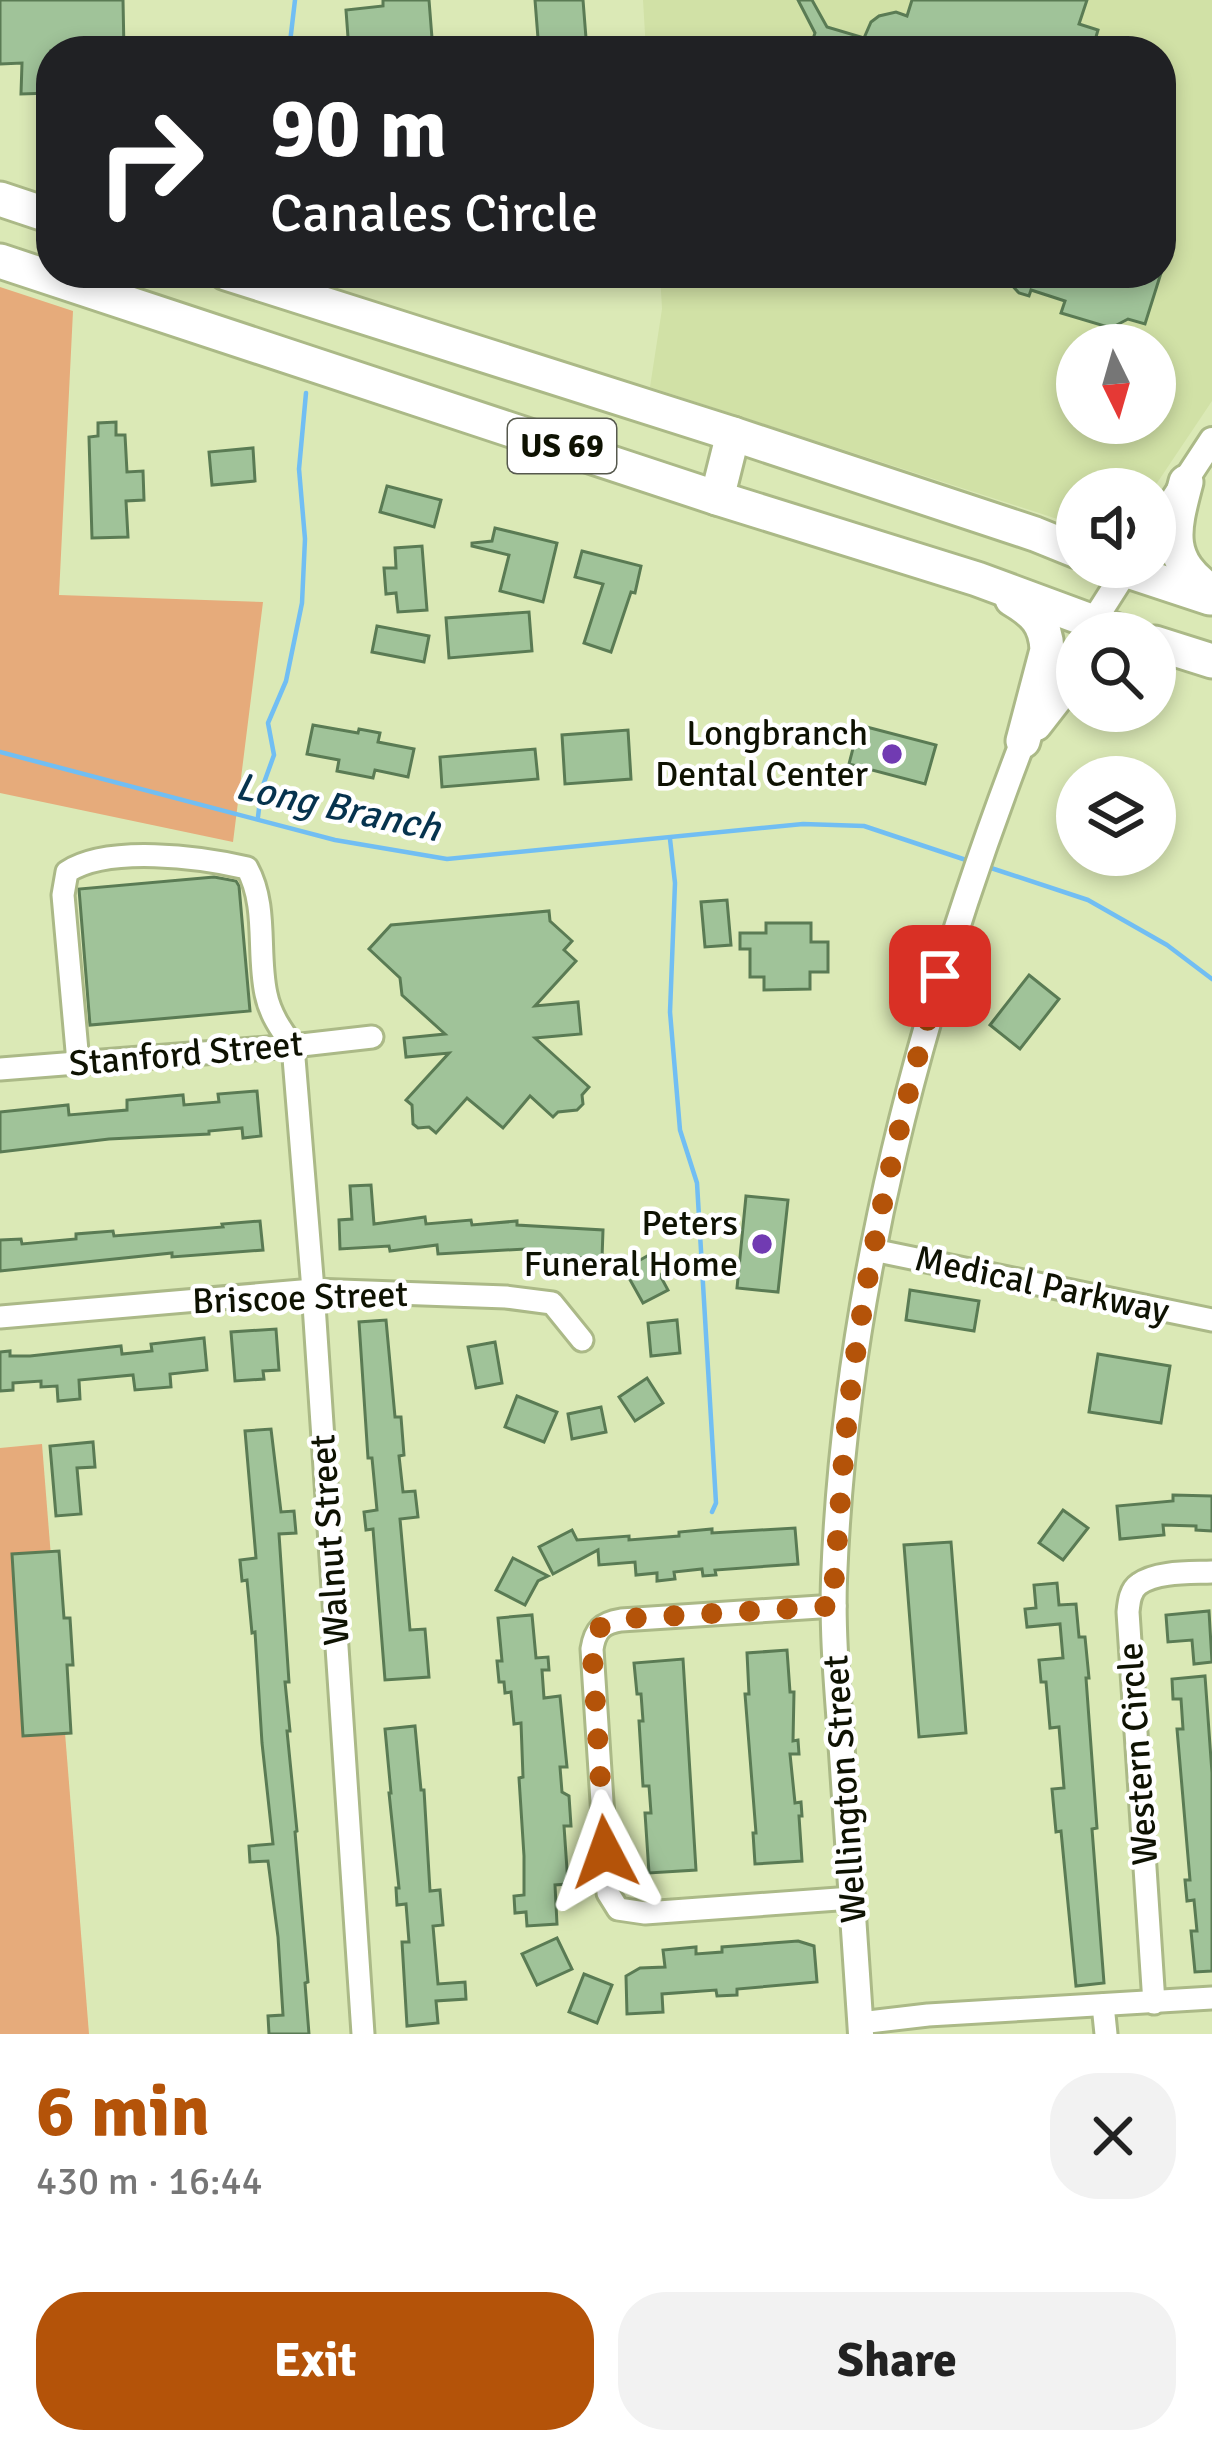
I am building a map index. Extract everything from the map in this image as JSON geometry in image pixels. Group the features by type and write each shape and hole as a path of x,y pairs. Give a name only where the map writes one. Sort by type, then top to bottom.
{"highway":[{"path":"0,200 36,211"},
{"name":"US 69","path":"0,260 36,272"},
{"name":"US 69","path":"85,288 977,579 1056,616"},
{"name":"US 69","path":"273,288 1056,542"},
{"path":"717,497 733,434"},
{"path":"1176,488 1186,482"},
{"path":"1186,482 1174,524 1177,549 1187,572 1212,595"},
{"path":"1035,534 1056,534"},
{"path":"977,579 1028,609 1041,620 1047,635 1023,740"},
{"path":"1176,584 1212,595"},
{"path":"1176,650 1212,661"},
{"path":"1023,740 1056,695"}],"street":[{"path":"1176,497 1212,440"},
{"name":"Wellington Street","path":"860,2028 834,1582 848,1419 873,1250 916,1060 940,976 1023,740 1056,691"},
{"path":"78,1062 63,895 67,872 80,863 158,854 247,868 258,897 266,994 276,1022 293,1046"},
{"name":"Stanford Street","path":"0,1069 372,1036"},
{"name":"Walnut Street","path":"293,1046 363,2034"},
{"name":"Medical Parkway","path":"873,1250 1212,1320"},
{"name":"Briscoe Street","path":"0,1317 313,1289 552,1303 583,1340"},
{"name":"Western Circle","path":"1154,2002 1130,1594 1137,1584 1212,1572"},
{"path":"835,1606 621,1619 599,1628 592,1649 608,1893 618,1909 645,1913 852,1898"},
{"path":"860,2028 928,2014 1212,1998"},
{"path":"1103,2005 1106,2034"}],"shaded area":[{"path":"643,0 1212,0 1212,401 1167,468 1056,468 1056,519 650,387 661,288 1176,288 1176,36 645,36"},
{"path":"0,287 73,311 59,595 263,602 233,842 0,793"},
{"path":"42,1444 89,2034 0,2034 0,1448"}],"building":[{"path":"0,0 123,0 124,36 36,36 36,94 21,94 22,63 0,64"},
{"path":"383,0 429,0 432,36 348,36 346,10 383,6"},
{"path":"535,0 583,0 586,36 538,36"},
{"path":"798,0 812,0 827,27 857,36 814,36"},
{"path":"912,0 1087,0 1079,24 1098,30 1096,36 865,36 879,16 896,12 907,16"},
{"path":"1014,288 1156,288 1145,324 1128,319 1098,324 1061,313 1065,301 1031,290 1029,296"},
{"path":"116,422 116,435 125,435 127,472 143,471 144,500 126,501 128,537 92,538 89,437 98,436 98,423"},
{"path":"253,448 255,481 212,485 209,452"},
{"path":"387,486 441,500 434,527 380,512"},
{"path":"495,528 557,543 543,602 500,591 509,555 472,546 492,541"},
{"path":"422,546 427,610 398,612 396,593 386,594 384,568 396,568 395,548"},
{"path":"582,551 641,566 611,652 584,643 603,584 575,577"},
{"path":"529,612 532,651 449,658 446,618"},
{"path":"377,626 429,636 424,662 372,652"},
{"path":"313,725 380,733 378,742 414,749 408,777 375,770 373,778 337,771 339,760 307,754"},
{"name":"Longbranch Dental Center","path":"859,725 936,745 925,784 849,764"},
{"path":"628,730 631,779 565,784 562,735"},
{"path":"535,749 538,779 442,787 440,757"},
{"path":"214,877 236,881 239,886 250,1011 90,1025 79,889"},
{"path":"727,900 731,945 705,947 701,902"},
{"path":"549,911 550,921 572,941 564,950 576,961 535,1006 578,1002 581,1034 535,1038 589,1087 582,1095 583,1104 553,1117 530,1096 503,1128 467,1098 436,1133 429,1127 418,1128 406,1100 449,1053 406,1057 404,1038 445,1034 402,995 400,978 369,949 391,925"},
{"path":"766,923 811,923 811,942 828,942 828,972 810,972 810,989 764,990 764,977 750,977 750,949 740,949 740,933 766,933"},
{"path":"1029,975 1059,999 1020,1049 990,1025"},
{"path":"257,1091 261,1136 243,1138 242,1128 0,1152 0,1112 68,1105 69,1115 127,1110 127,1100 183,1095 184,1105 219,1102 218,1094"},
{"path":"371,1185 374,1224 425,1217 426,1224 517,1221 517,1225 603,1230 602,1259 525,1255 525,1249 438,1254 437,1245 390,1251 389,1246 340,1249 339,1220 352,1219 350,1186"},
{"name":"Peters Funeral Home","path":"746,1196 788,1200 778,1292 737,1288"},
{"path":"260,1221 263,1250 172,1257 172,1253 0,1271 0,1240 21,1239 22,1244 76,1239 76,1234 113,1231 114,1236"},
{"path":"649,1255 668,1290 643,1303 624,1269"},
{"path":"910,1290 979,1301 974,1331 906,1320"},
{"path":"386,1320 395,1417 401,1417 403,1492 415,1491 418,1517 400,1519 410,1630 425,1629 429,1677 385,1680 373,1529 366,1530 364,1512 377,1510 372,1458 368,1458 359,1322"},
{"path":"677,1320 680,1353 651,1356 648,1323"},
{"path":"276,1329 279,1370 263,1371 264,1379 235,1381 231,1332"},
{"path":"204,1338 207,1370 170,1374 171,1387 135,1390 133,1375 79,1380 80,1399 58,1401 57,1386 41,1387 41,1381 13,1383 13,1390 0,1391 0,1352 30,1356 121,1346 122,1354 152,1351 151,1344"},
{"path":"495,1342 502,1383 476,1388 468,1347"},
{"path":"1098,1354 1170,1366 1161,1423 1089,1412"},
{"path":"647,1378 663,1403 635,1421 619,1397"},
{"path":"517,1396 557,1412 544,1442 505,1427"},
{"path":"601,1407 606,1432 572,1439 568,1414"},
{"path":"271,1429 281,1512 294,1511 296,1533 279,1534 289,1682 285,1682 287,1731 309,2034 269,2034 268,2016 283,2015 278,1937 268,1861 250,1862 249,1846 273,1844 255,1632 240,1560 256,1558 245,1431"},
{"path":"93,1442 95,1467 77,1468 81,1514 56,1516 50,1446"},
{"path":"1173,1495 1212,1496 1212,1531 1163,1525 1164,1535 1120,1539 1117,1506 1173,1501"},
{"path":"1063,1510 1088,1528 1063,1560 1039,1543"},
{"path":"795,1528 798,1564 715,1570 716,1575 703,1576 702,1569 674,1572 675,1579 657,1581 657,1573 636,1575 635,1562 599,1565 598,1550 553,1574 539,1547 572,1530 577,1540 629,1536 629,1540 712,1529 712,1533"},
{"path":"951,1542 966,1733 919,1737 904,1545"},
{"path":"59,1551 64,1618 70,1618 71,1733 23,1736 12,1554"},
{"path":"513,1558 548,1576 538,1581 525,1605 496,1590"},
{"path":"1057,1583 1059,1605 1076,1604 1079,1637 1085,1637 1097,1828 1092,1829 1104,1983 1076,1986 1061,1831 1056,1832 1052,1789 1064,1788 1059,1727 1050,1728 1039,1660 1063,1658 1060,1624 1027,1627 1025,1609 1036,1608 1034,1585"},
{"path":"1209,1611 1212,1662 1194,1664 1192,1640 1168,1642 1166,1615"},
{"path":"532,1615 536,1658 548,1657 549,1670 542,1670 544,1698 560,1696 567,1767 560,1767 562,1792 569,1796 571,1826 564,1826 568,1884 555,1885 557,1924 527,1926 526,1912 515,1913 514,1896 524,1895 521,1723 514,1724 511,1692 505,1693 504,1682 499,1682 497,1661 502,1661 498,1618"},
{"path":"787,1650 790,1692 794,1692 793,1741 798,1740 799,1754 790,1754 795,1803 801,1802 802,1861 755,1864 747,1653"},
{"path":"683,1659 696,1870 649,1873 645,1813 651,1813 649,1786 643,1786 639,1721 643,1721 634,1663"},
{"path":"1205,1676 1212,1773 1212,1971 1195,1972 1191,1931 1197,1931 1194,1900 1187,1901 1185,1880 1190,1880 1177,1729 1183,1729 1181,1699 1173,1699 1172,1679"},
{"path":"415,1726 430,1891 440,1890 443,1925 433,1926 438,1984 465,1982 466,1999 436,2001 438,2023 407,2026 402,1942 409,1942 406,1904 397,1905 385,1729"},
{"path":"557,1938 572,1969 537,1985 522,1954"},
{"path":"798,1941 814,1946 817,1982 737,1989 737,1995 717,1996 716,1990 662,1994 663,2012 627,2014 626,1976 640,1968 665,1967 663,1950 696,1947 696,1954 722,1952 722,1947"},
{"path":"584,1974 612,1985 597,2023 569,2012"}],"waterway":[{"path":"291,36 295,0"},
{"path":"258,817 274,755 268,723 286,681 302,603 305,539 299,469 306,393"},
{"name":"Long Branch","path":"0,752 335,840 447,859 803,824 864,826 972,862"},
{"path":"670,839 675,883 670,1012 680,1130 697,1183 716,1503 712,1512"},
{"name":"Long Branch","path":"988,867 1088,900 1167,945 1212,979"}],"place":[{"name":"Longbranch Dental Center","path":"892,754"},
{"name":"Peters Funeral Home","path":"762,1244"}],"route":[{"path":"605,1852 592,1649 599,1628 621,1619 835,1606 852,1378 873,1250 940,976"}]}
